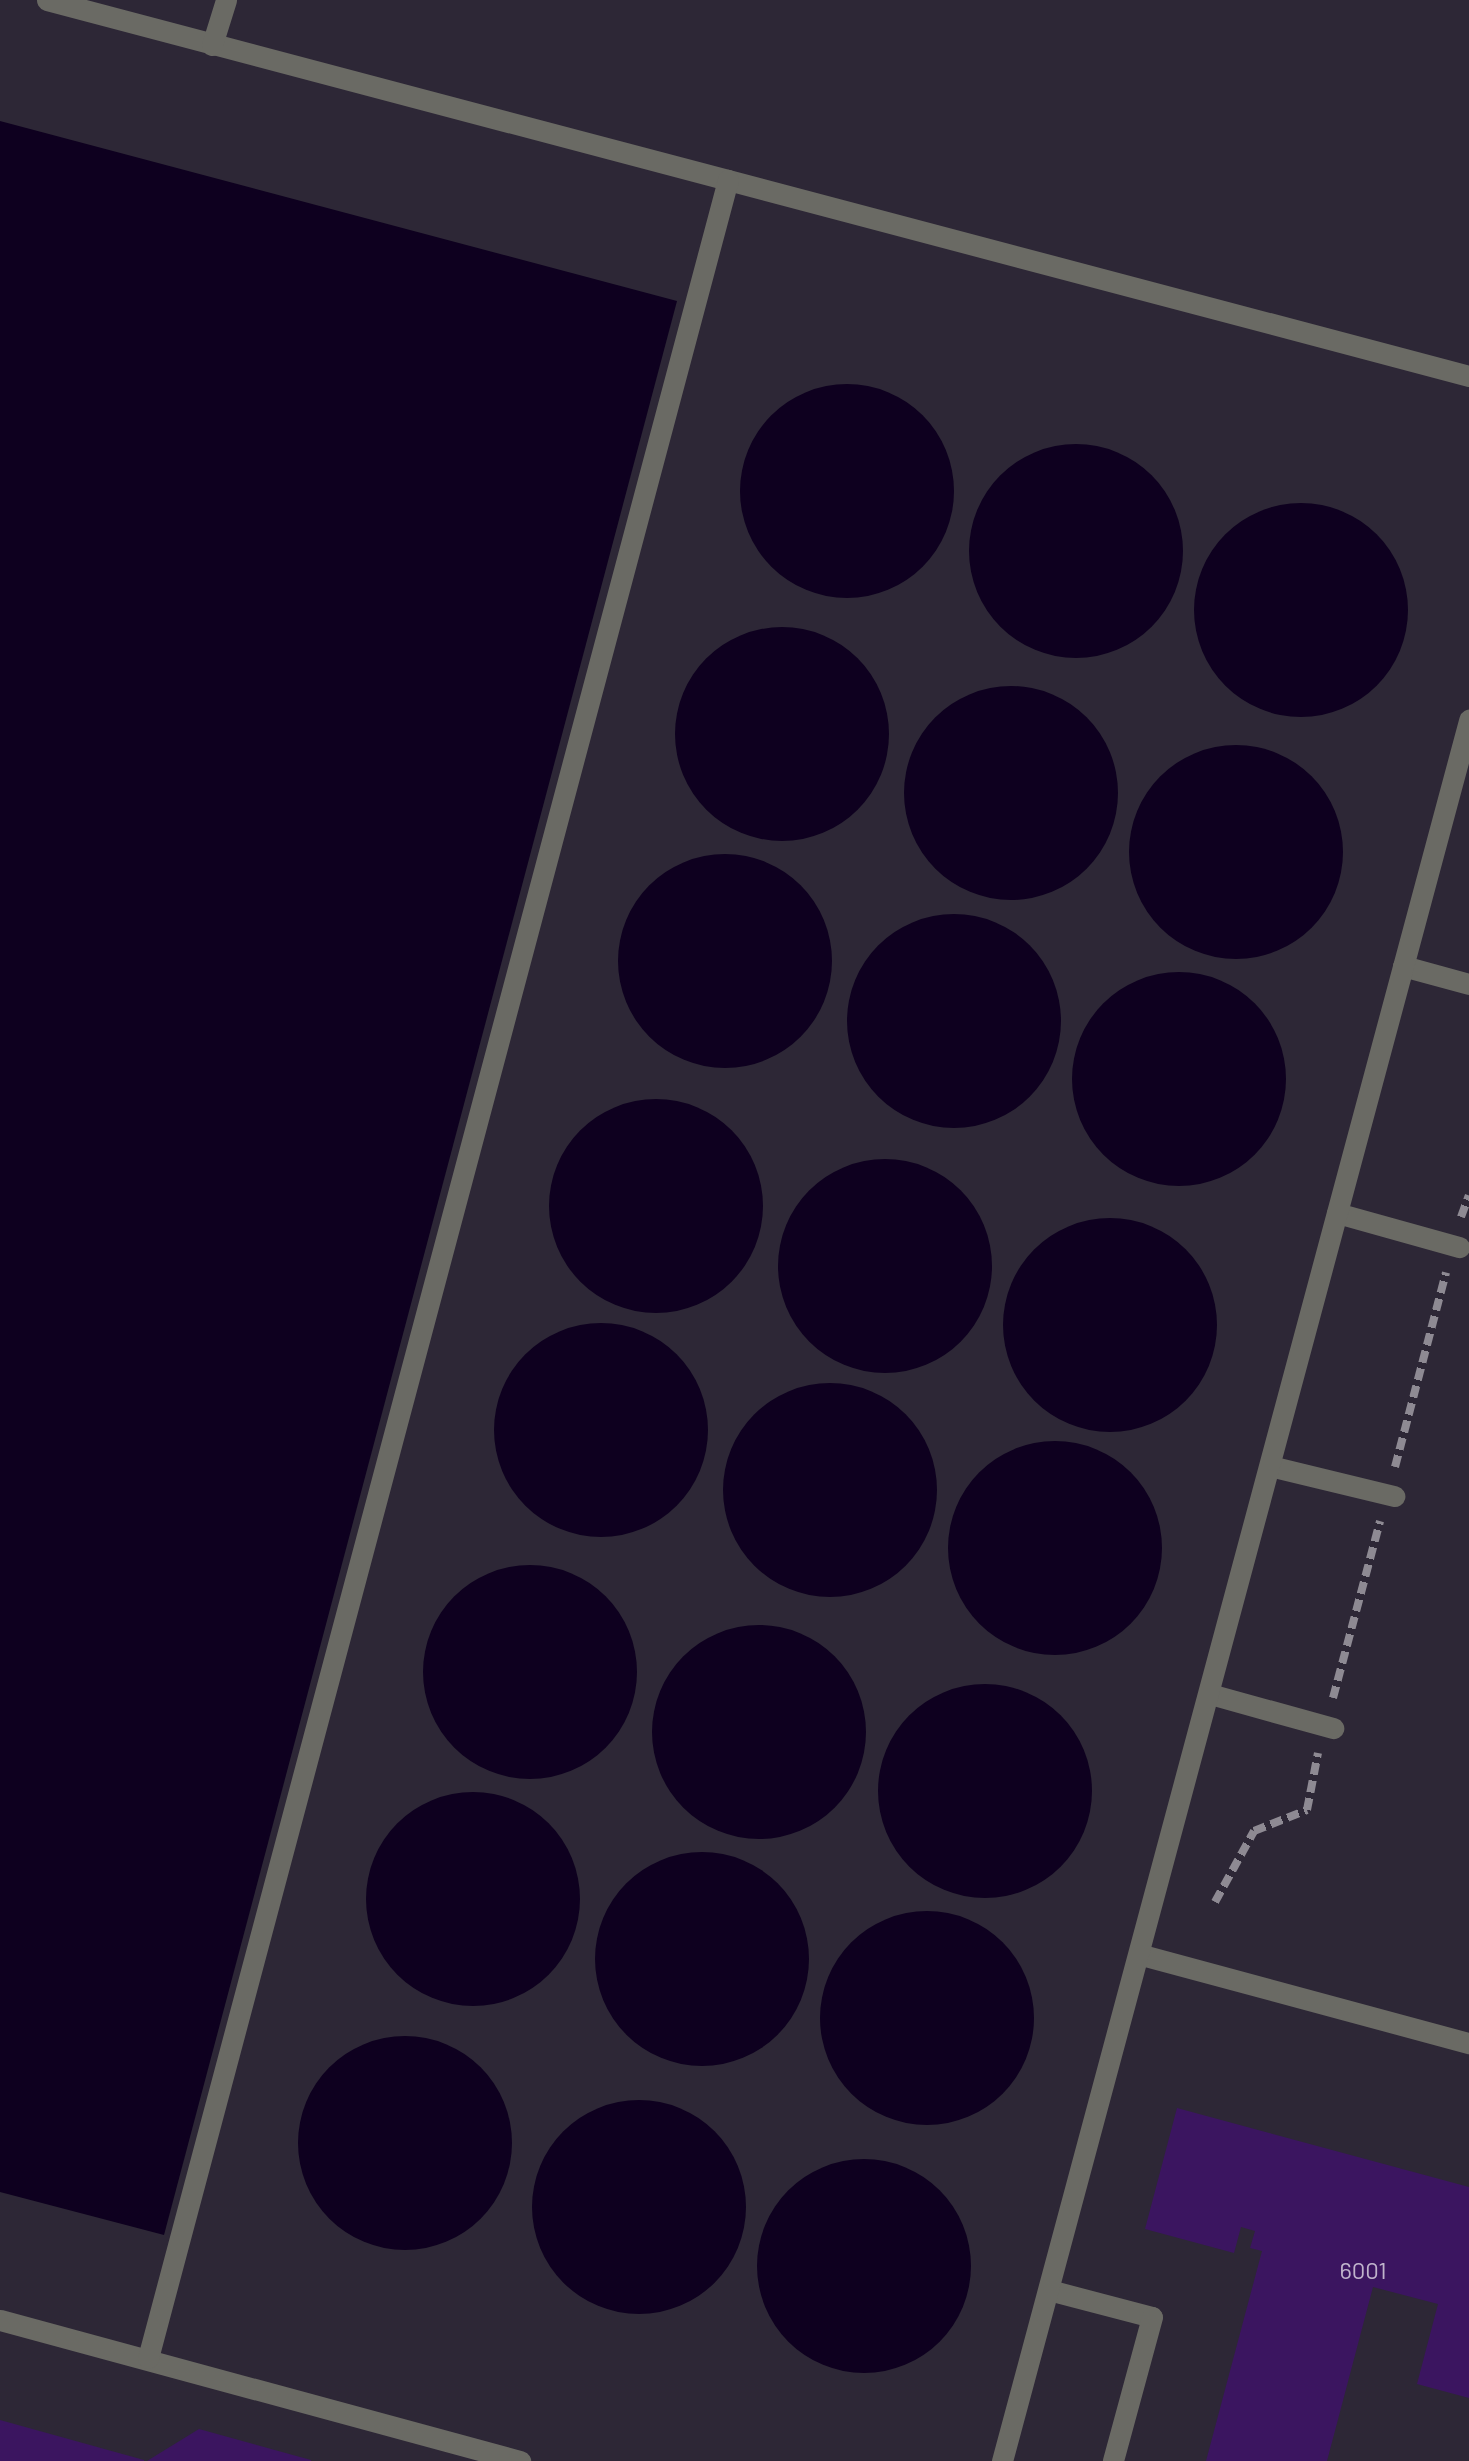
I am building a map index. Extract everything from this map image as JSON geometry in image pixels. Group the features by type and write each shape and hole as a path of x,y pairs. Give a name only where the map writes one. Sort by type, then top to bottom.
{"lane":[{"path":"46,0 1469,376"},
{"path":"212,45 226,0"},
{"path":"148,2359 728,180"},
{"path":"1002,2461 1142,1955 1469,720"},
{"path":"1402,965 1469,984"},
{"path":"1337,1213 1459,1247"},
{"path":"1270,1466 1394,1496"},
{"path":"1210,1694 1333,1728"},
{"path":"1142,1955 1469,2043"},
{"path":"1049,2290 1152,2317 1113,2461"},
{"path":"0,2320 520,2461"}],"path":[{"path":"1461,1217 1469,1195"},
{"path":"1394,1469 1446,1274"},
{"path":"1332,1700 1380,1521"},
{"path":"1215,1902 1254,1831 1307,1810 1318,1752"}],"shaded area":[{"path":"0,0 1469,0 1469,2461 0,2461"},
{"path":"0,121 677,301 164,2235 0,2192"},
{"path":"847,384 888,392 923,415 946,450 954,491 946,532 923,567 888,590 847,598 806,590 771,567 748,532 740,491 748,450 771,415 806,392"},
{"path":"1076,444 1117,452 1152,475 1175,510 1183,551 1175,592 1152,627 1117,650 1076,658 1035,650 1000,627 977,592 969,551 977,510 1000,475 1035,452"},
{"path":"1301,503 1342,511 1377,534 1400,569 1408,610 1400,651 1377,686 1342,709 1301,717 1260,709 1225,686 1202,651 1194,610 1202,569 1225,534 1260,511"},
{"path":"782,627 823,635 858,658 881,693 889,734 881,775 858,810 823,833 782,841 741,833 706,810 683,775 675,734 683,693 706,658 741,635"},
{"path":"1011,686 1052,694 1087,717 1110,752 1118,793 1110,834 1087,869 1052,892 1011,900 970,892 935,869 912,834 904,793 912,752 935,717 970,694"},
{"path":"1236,745 1277,753 1312,776 1335,811 1343,852 1335,893 1312,928 1277,951 1236,959 1195,951 1160,928 1137,893 1129,852 1137,811 1160,776 1195,753"},
{"path":"725,854 766,862 801,885 824,920 832,961 824,1002 801,1037 766,1060 725,1068 684,1060 649,1037 626,1002 618,961 626,920 649,885 684,862"},
{"path":"954,914 995,922 1030,945 1053,980 1061,1021 1053,1062 1030,1097 995,1120 954,1128 913,1120 878,1097 855,1062 847,1021 855,980 878,945 913,922"},
{"path":"1179,972 1220,980 1255,1003 1278,1038 1286,1079 1278,1120 1255,1155 1220,1178 1179,1186 1138,1178 1103,1155 1080,1120 1072,1079 1080,1038 1103,1003 1138,980"},
{"path":"656,1099 697,1107 732,1130 755,1165 763,1206 755,1247 732,1282 697,1305 656,1313 615,1305 580,1282 557,1247 549,1206 557,1165 580,1130 615,1107"},
{"path":"885,1159 926,1167 961,1190 984,1225 992,1266 984,1307 961,1342 926,1365 885,1373 844,1365 809,1342 786,1307 778,1266 786,1225 809,1190 844,1167"},
{"path":"1110,1218 1151,1226 1186,1249 1209,1284 1217,1325 1209,1366 1186,1401 1151,1424 1110,1432 1069,1424 1034,1401 1011,1366 1003,1325 1011,1284 1034,1249 1069,1226"},
{"path":"601,1323 642,1331 677,1354 700,1389 708,1430 700,1471 677,1506 642,1529 601,1537 560,1529 525,1506 502,1471 494,1430 502,1389 525,1354 560,1331"},
{"path":"830,1383 871,1391 906,1414 929,1449 937,1490 929,1531 906,1566 871,1589 830,1597 789,1589 754,1566 731,1531 723,1490 731,1449 754,1414 789,1391"},
{"path":"1055,1441 1096,1449 1131,1472 1154,1507 1162,1548 1154,1589 1131,1624 1096,1647 1055,1655 1014,1647 979,1624 956,1589 948,1548 956,1507 979,1472 1014,1449"},
{"path":"530,1565 571,1573 606,1596 629,1631 637,1672 629,1713 606,1748 571,1771 530,1779 489,1771 454,1748 431,1713 423,1672 431,1631 454,1596 489,1573"},
{"path":"759,1625 800,1633 835,1656 858,1691 866,1732 858,1773 835,1808 800,1831 759,1839 718,1831 683,1808 660,1773 652,1732 660,1691 683,1656 718,1633"},
{"path":"985,1684 1026,1692 1061,1715 1084,1750 1092,1791 1084,1832 1061,1867 1026,1890 985,1898 944,1890 909,1867 886,1832 878,1791 886,1750 909,1715 944,1692"},
{"path":"473,1792 514,1800 549,1823 572,1858 580,1899 572,1940 549,1975 514,1998 473,2006 432,1998 397,1975 374,1940 366,1899 374,1858 397,1823 432,1800"},
{"path":"702,1852 743,1860 778,1883 801,1918 809,1959 801,2000 778,2035 743,2058 702,2066 661,2058 626,2035 603,2000 595,1959 603,1918 626,1883 661,1860"},
{"path":"927,1911 968,1919 1003,1942 1026,1977 1034,2018 1026,2059 1003,2094 968,2117 927,2125 886,2117 851,2094 828,2059 820,2018 828,1977 851,1942 886,1919"},
{"path":"405,2036 446,2044 481,2067 504,2102 512,2143 504,2184 481,2219 446,2242 405,2250 364,2242 329,2219 306,2184 298,2143 306,2102 329,2067 364,2044"},
{"path":"639,2100 680,2108 715,2131 738,2166 746,2207 738,2248 715,2283 680,2306 639,2314 598,2306 563,2283 540,2248 532,2207 540,2166 563,2131 598,2108"},
{"path":"864,2159 905,2167 940,2190 963,2225 971,2266 963,2307 940,2342 905,2365 864,2373 823,2365 788,2342 765,2307 757,2266 765,2225 788,2190 823,2167"}],"building":[{"path":"1177,2108 1469,2187 1469,2398 1417,2384 1438,2304 1373,2287 1327,2461 1206,2461 1262,2251 1250,2248 1255,2231 1241,2227 1234,2253 1145,2229"},
{"path":"0,2420 144,2460 144,2461 0,2461"},
{"path":"199,2429 311,2460 311,2461 147,2461"}]}
